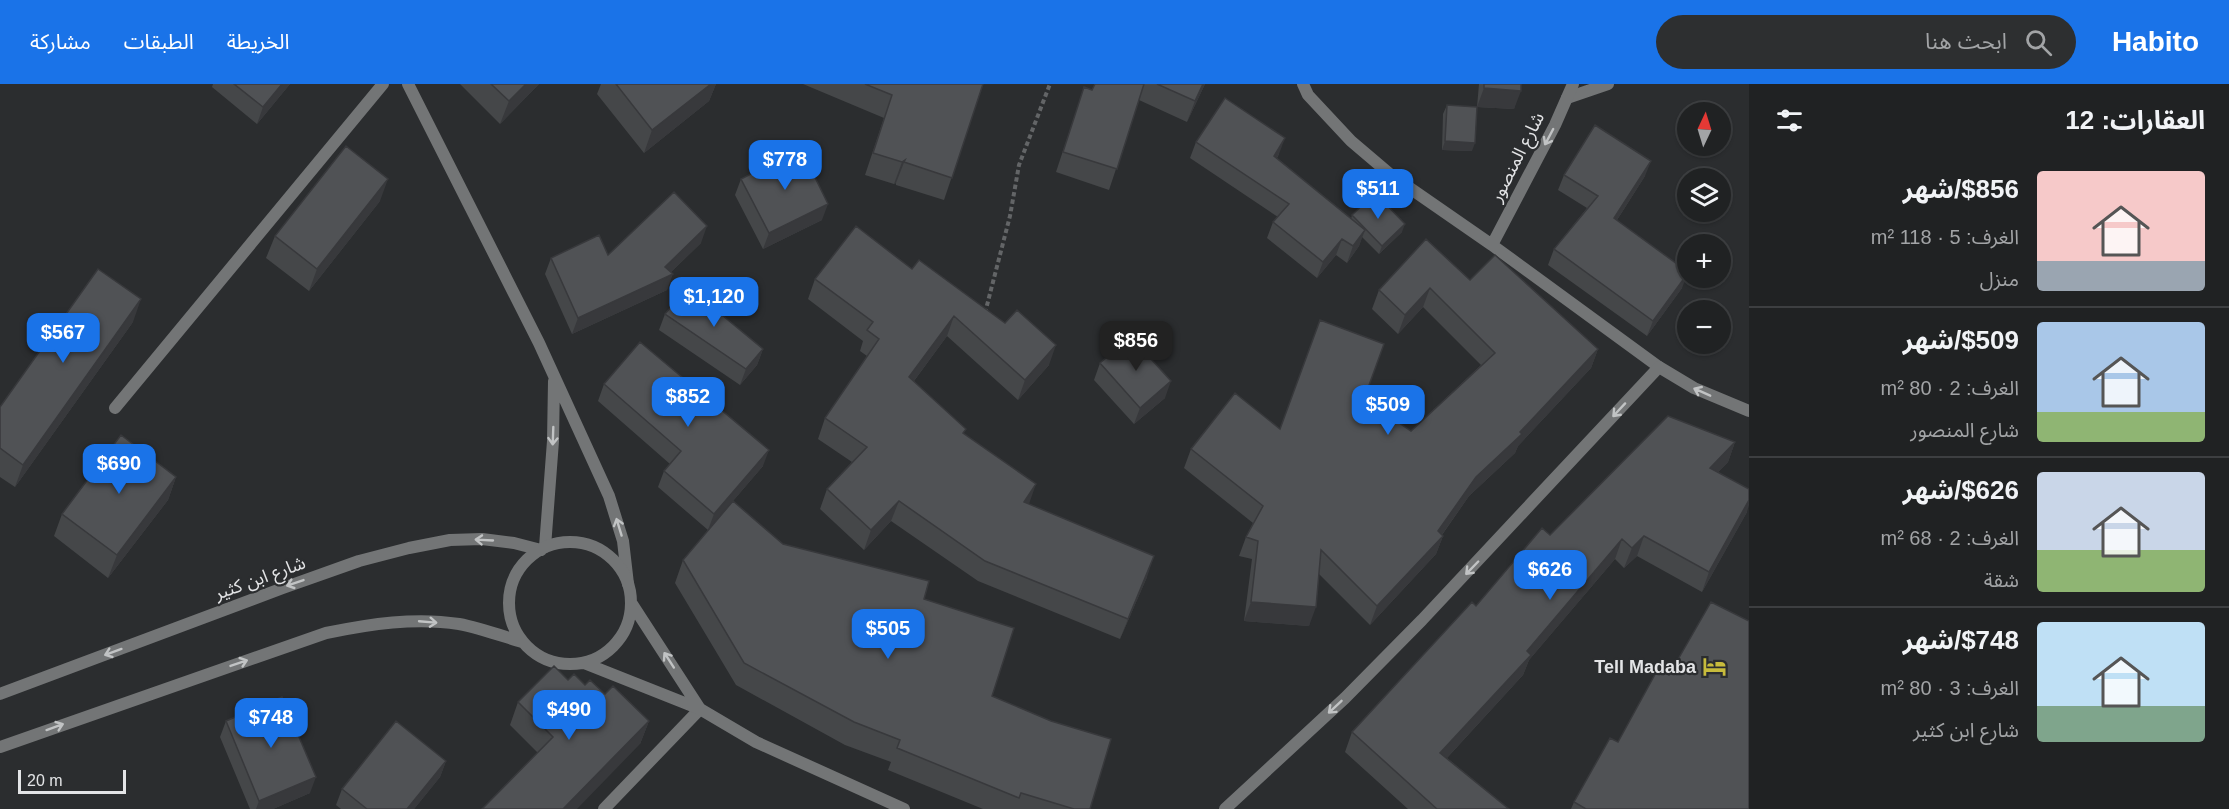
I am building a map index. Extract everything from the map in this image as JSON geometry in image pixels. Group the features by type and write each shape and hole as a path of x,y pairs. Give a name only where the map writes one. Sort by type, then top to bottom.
{"street":[{"path":"115,408 383,84"},
{"path":"408,84 539,343 609,496 623,541 632,603 700,710"},
{"path":"1303,84 1308,95 1350,141 1391,175 1659,366 1694,388 1749,411"},
{"name":"شارع المنصور","path":"1492,245 1555,125 1573,84"},
{"path":"1567,98 1608,84"},
{"path":"1225,809 1345,698 1422,620 1659,366"},
{"path":"543,549 553,441 554,377"},
{"name":"شارع ابن كثير","path":"0,694 359,561 450,540 482,539 543,549"},
{"path":"628,584 619,566 604,553 586,544 565,542 543,549 528,559 514,577 509,599 511,621 522,642 539,656 561,664 584,663 603,655 618,641 628,624 632,603"},
{"path":"0,747 326,633 365,625 414,621 460,624 522,642"},
{"path":"584,663 700,710 756,742 887,806 904,809"},
{"path":"604,809 700,710"}],"path":[{"path":"982,319 1010,216 1019,165 1050,84"}],"building":[{"path":"234,84 282,84 263,107"},
{"path":"491,84 526,84 509,101"},
{"path":"616,84 711,84 652,130"},
{"path":"865,84 983,84 952,178 904,162 905,160 902,162 873,153 892,95"},
{"path":"1095,84 1144,84 1117,169 1063,152 1084,87 1092,90"},
{"path":"1157,84 1203,84 1195,101"},
{"path":"1484,84 1521,84 1521,91 1484,88"},
{"path":"1225,98 1285,138 1274,156 1365,230 1353,246 1342,239 1323,262 1273,222 1289,204 1196,142"},
{"path":"1447,105 1477,107 1475,143 1445,141"},
{"path":"1595,125 1651,161 1614,218 1677,264 1677,288 1653,321 1554,249 1598,196 1564,175"},
{"path":"346,146 388,179 317,269 275,236"},
{"path":"801,149 828,204 769,233 741,179"},
{"path":"674,192 707,226 665,267 673,274 578,318 551,258 599,235 608,255"},
{"path":"1375,193 1405,224 1382,246 1352,215"},
{"path":"856,226 912,269 919,260 1005,323 1017,310 1056,345 1025,380 954,316 909,377 966,429 963,433 1036,484 1024,502 1154,556 1128,619 985,561 899,501 871,530 827,489 867,447 825,418 879,339 867,330 873,322 815,279"},
{"path":"1426,239 1470,280 1495,255 1598,349 1520,432 1522,434 1476,477 1438,531 1443,536 1377,606 1321,550 1316,607 1251,602 1258,541 1246,537 1263,506 1191,449 1235,393 1280,429 1320,320 1384,344 1364,399 1411,431 1495,353 1430,288 1405,315 1379,290"},
{"path":"98,269 141,299 23,465 0,448 0,407"},
{"path":"688,287 763,349 746,369 665,314"},
{"path":"1131,337 1171,381 1140,408 1100,363"},
{"path":"640,342 769,450 714,514 664,471 681,451 604,384"},
{"path":"1668,416 1735,442 1710,468 1749,489 1749,500 1709,572 1644,536 1632,548 1622,539 1527,651 1531,655 1440,753 1509,809 1437,809 1352,732 1472,602 1476,606 1542,528 1550,535"},
{"path":"121,435 176,477 117,555 62,514"},
{"path":"733,501 783,544 929,581 924,599 1014,628 992,696 1051,721 1111,739 1090,809 1074,809 1021,793 1019,798 897,748 900,740 854,722 744,663 683,560"},
{"path":"1711,602 1749,621 1749,809 1586,809 1574,802 1610,738 1618,742 1658,669 1669,675"},
{"path":"554,666 568,680 574,674 585,685 590,680 605,694 613,686 649,721 563,809 482,809 553,737 518,702"},
{"path":"282,697 316,777 259,801 226,721"},
{"path":"396,721 446,761 407,809 367,809 342,789"}],"place":[{"name":"Tell Madaba","path":"1714,667"}]}
